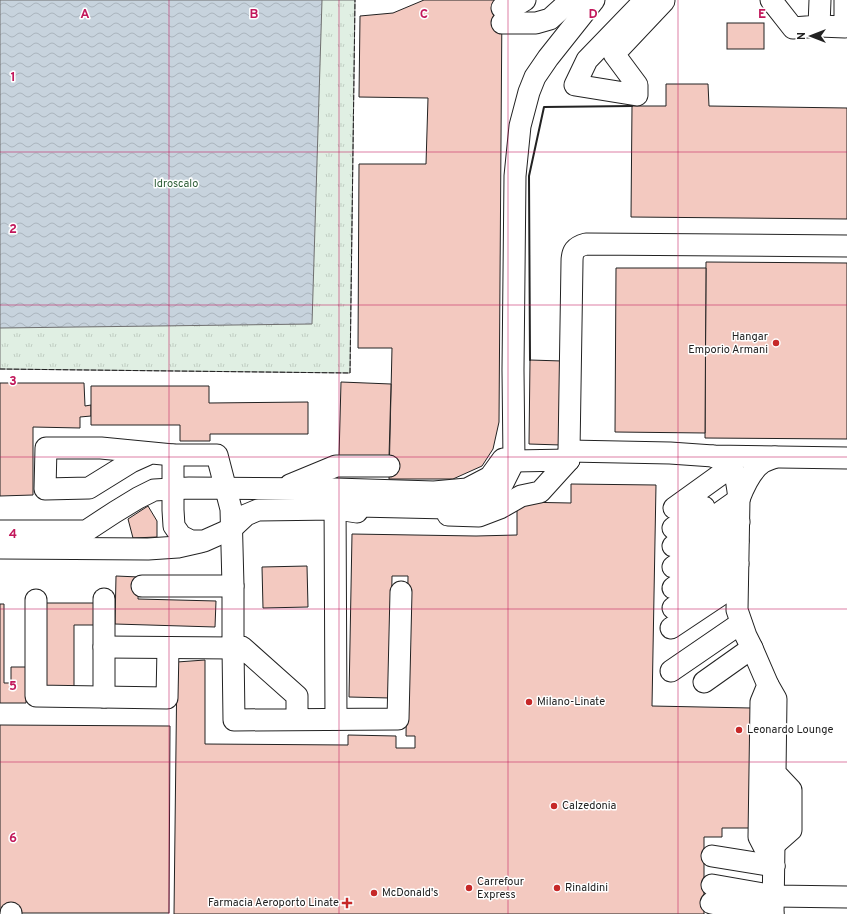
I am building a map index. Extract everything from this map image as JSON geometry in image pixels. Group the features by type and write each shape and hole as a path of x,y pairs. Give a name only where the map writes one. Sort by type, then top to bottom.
{"lane":[{"path":"525,0 502,15 536,23 550,19 572,0"},
{"path":"556,48 570,18 572,0"},
{"path":"0,531 86,531 115,512 154,490 189,488 281,489 338,503 358,506 448,508 487,497 503,483 514,461 513,370 515,176 520,126 529,92 536,77 548,58 594,0"},
{"path":"570,30 603,0"},
{"path":"645,0 587,60 575,85 637,94 637,86 614,54 664,1 663,0"},
{"path":"819,26 820,0"},
{"path":"773,1 793,28 819,26 845,27 846,0"},
{"path":"338,503 359,513 479,516 500,508 521,496 540,492 569,456 572,254 579,246 586,244 847,246"},
{"path":"0,548 148,549 178,547 204,541 231,529 246,515 258,510 466,489 490,477 505,457 513,370"},
{"path":"151,453 173,455 217,455 231,509 234,720 398,719 401,592"},
{"path":"514,461 569,456 670,453 713,456 847,458"},
{"path":"173,455 174,526 181,536 191,541 204,541"},
{"path":"713,456 724,461 736,483 743,488 757,468 764,462 775,457"},
{"path":"281,489 336,466 389,466"},
{"path":"736,483 673,527 736,483"},
{"path":"736,483 738,532 737,574 744,629 768,685 776,699 775,772 791,790 791,830 774,886"},
{"path":"336,719 338,503"},
{"path":"673,567 738,532"},
{"path":"737,574 672,608 738,532"},
{"path":"142,586 233,586"},
{"path":"104,599 104,697"},
{"path":"36,600 36,696 167,698 168,648"},
{"path":"674,669 744,629"},
{"path":"704,682 744,629"},
{"path":"104,647 242,647 297,696 298,719"},
{"path":"768,685 761,702 759,837 774,886"},
{"path":"774,886 712,878 847,897"}],"green space":[{"name":"Idroscalo","path":"0,0 355,0 350,373 0,369"}],"water":[{"name":"Idroscalo","path":"0,0 322,0 312,324 0,328"}],"building":[{"path":"424,0 502,0 499,422 493,449 482,466 453,479 389,479 392,348 358,348 359,164 426,164 428,98 359,97 360,16 393,13"},
{"path":"727,23 764,23 764,49 727,49"},
{"path":"666,84 708,84 709,106 847,108 847,219 631,217 632,106 666,106"},
{"name":"Hangar Emporio Armani","path":"706,262 847,263 847,439 705,438"},
{"path":"616,268 706,268 705,433 615,432"},
{"path":"530,360 562,361 561,445 529,444"},
{"path":"341,382 391,384 389,458 339,457"},
{"path":"0,383 84,383 85,406 91,405 91,416 80,417 80,428 33,427 33,495 0,496"},
{"path":"91,386 209,386 209,403 308,402 308,434 210,434 210,441 180,441 180,425 91,425"},
{"name":"Milano-Linate","path":"571,484 656,485 652,706 751,708 751,828 722,828 722,837 704,837 704,914 174,914 177,662 205,660 205,744 348,745 348,735 396,736 396,748 415,748 415,736 406,736 408,576 392,576 390,698 349,697 352,534 476,536 517,535 517,502 571,503"},
{"path":"148,506 157,521 157,537 133,538 128,519"},
{"path":"307,566 308,607 263,608 262,567"},
{"path":"116,576 139,577 138,599 216,601 215,627 115,624"},
{"path":"44,603 95,603 95,625 74,625 74,690 45,690"},
{"path":"0,604 4,604 4,683 11,683 11,667 26,667 26,703 0,703"},
{"path":"0,725 170,726 169,913 0,913"}],"fence":[{"path":"0,369 350,373 355,0"}],"wall":[{"path":"530,360 529,176 544,107 632,106"}],"place":[{"name":"Hangar Emporio Armani","path":"776,343"},
{"name":"Milano-Linate","path":"529,702"},
{"name":"Leonardo Lounge","path":"739,730"},
{"name":"Calzedonia","path":"554,806"},
{"name":"Carrefour Express","path":"469,888"},
{"name":"Rinaldini","path":"557,888"},
{"name":"McDonald's","path":"374,893"},
{"name":"Farmacia Aeroporto Linate","path":"347,903"}]}
